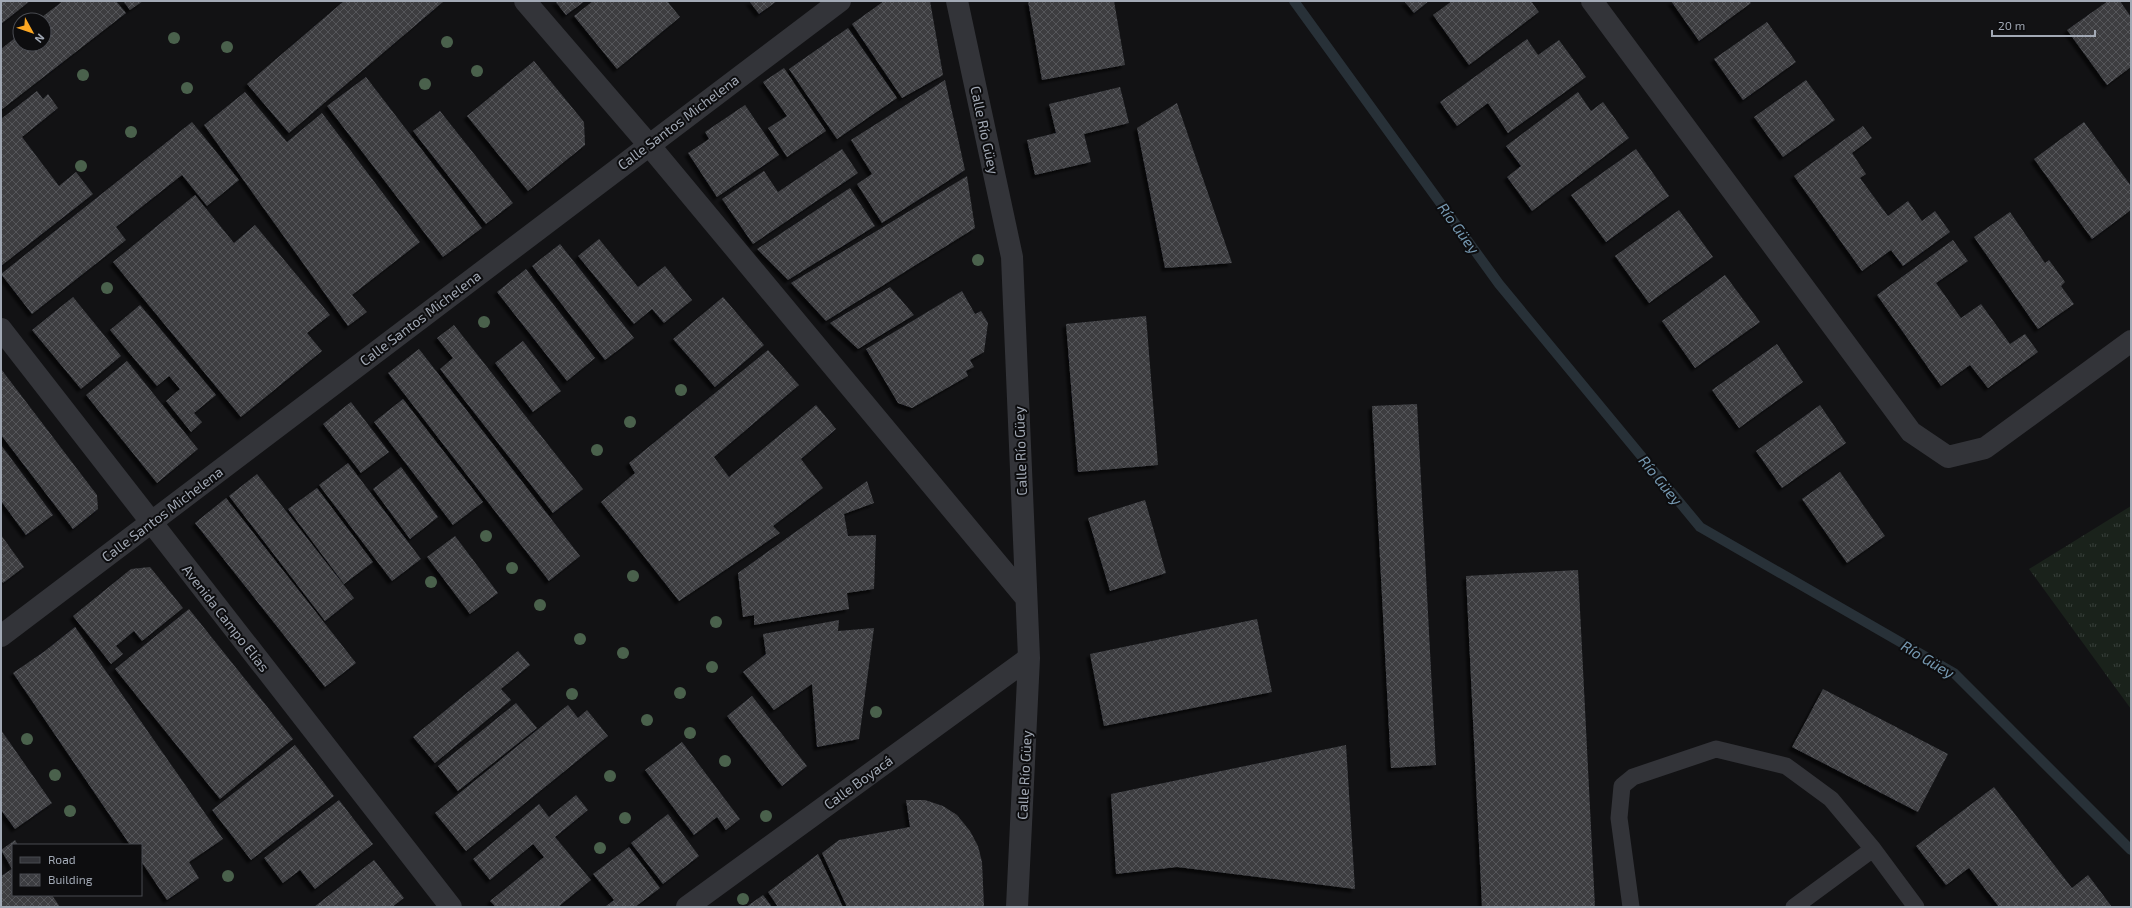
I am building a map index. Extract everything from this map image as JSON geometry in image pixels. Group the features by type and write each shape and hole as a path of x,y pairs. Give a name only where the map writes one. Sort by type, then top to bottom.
{"street":[{"path":"525,1 649,145 1026,598"},
{"name":"Calle Santos Michelena","path":"1,636 840,1"},
{"name":"Calle Río Güey","path":"957,1 1012,258 1029,658 1017,907"},
{"path":"1592,1 1912,432 1948,457 1985,448 2131,341"},
{"name":"Avenida Campo Elías","path":"1,329 451,907"},
{"name":"Calle Boyacá","path":"688,907 1029,658"}],"lane":[{"path":"1631,907 1619,818 1622,786 1633,776 1716,749 1786,766 1830,799 1873,849 1916,907"},
{"path":"1794,907 1873,849"}],"green space":[{"path":"2131,506 2131,709 2029,569"}],"building":[{"path":"1,1 30,1 16,12 12,12 12,15 1,24"},
{"path":"63,1 116,1 126,13 1,110 1,49 12,40 12,52 52,52 52,12 49,12"},
{"path":"123,1 143,1 130,10"},
{"path":"344,1 444,1 289,133 247,84"},
{"path":"555,1 585,1 566,15"},
{"path":"593,1 667,1 680,17 617,69 574,16"},
{"path":"749,1 777,1 759,14"},
{"path":"884,1 930,1 943,75 902,98 852,24"},
{"path":"1028,1 1114,1 1125,65 1042,80"},
{"path":"1404,1 1429,1 1414,13"},
{"path":"1452,1 1531,1 1539,12 1469,65 1433,15"},
{"path":"1671,1 1749,1 1751,3 1699,41"},
{"path":"2108,1 2120,1 2131,17 2131,67 2107,85 2067,30"},
{"path":"1767,22 1796,62 1743,100 1714,59"},
{"path":"848,28 897,98 837,139 789,69"},
{"path":"1527,39 1538,55 1559,40 1586,77 1508,133 1488,103 1457,126 1440,102"},
{"path":"534,61 584,122 585,145 528,191 467,116"},
{"path":"784,68 826,131 787,157 768,128 787,116 763,82"},
{"path":"366,77 482,228 443,257 327,106"},
{"path":"945,80 965,170 882,223 857,184 872,174 851,140"},
{"path":"1806,80 1835,120 1783,157 1754,117"},
{"path":"1120,87 1129,123 1084,134 1091,162 1035,175 1027,140 1056,133 1049,104"},
{"path":"37,91 43,99 48,94 58,108 22,137 59,186 76,172 93,194 1,266 1,119"},
{"path":"245,92 287,142 322,113 420,242 352,295 367,312 348,326 204,125"},
{"path":"1578,92 1591,111 1603,102 1629,138 1532,211 1507,177 1521,166 1506,146"},
{"path":"1177,103 1232,263 1165,268 1137,128"},
{"path":"745,105 779,155 717,197 688,153 709,139 705,132"},
{"path":"440,111 513,203 486,224 413,131"},
{"path":"192,122 239,180 207,206 182,175 116,227 126,240 32,314 1,274"},
{"path":"2084,122 2131,186 2131,210 2092,239 2034,159"},
{"path":"1863,126 1872,138 1852,153 1866,174 1860,178 1888,216 1908,201 1922,221 1935,211 1950,232 1903,266 1891,250 1862,271 1794,176"},
{"path":"842,149 858,173 753,244 722,199 764,171 778,192"},
{"path":"1636,149 1669,196 1606,242 1571,195"},
{"path":"967,176 975,228 826,321 791,283"},
{"path":"850,188 875,226 788,280 757,249"},
{"path":"195,195 234,243 255,225 330,315 307,333 322,351 241,417 113,262"},
{"path":"1679,210 1713,257 1649,303 1615,256"},
{"path":"2010,212 2045,263 2049,260 2065,282 2061,286 2074,304 2038,329 1974,237"},
{"path":"599,239 638,287 665,266 692,300 664,323 652,309 634,324 578,256"},
{"path":"1953,240 1968,261 1936,283 1961,318 1981,304 2010,344 2025,334 2038,352 1988,388 1970,365 1941,386 1877,295"},
{"path":"560,244 634,338 605,360 532,266"},
{"path":"526,269 595,358 567,381 497,292"},
{"path":"1725,275 1760,322 1695,368 1662,321"},
{"path":"890,287 914,315 858,349 830,323"},
{"path":"962,291 975,314 981,311 988,323 984,352 970,360 974,367 966,371 968,376 912,408 898,403 866,349"},
{"path":"73,297 121,356 81,389 32,330"},
{"path":"723,297 764,345 715,387 673,339"},
{"path":"140,305 216,395 194,413 202,422 191,432 166,401 180,389 169,376 157,386 110,330"},
{"path":"1146,316 1158,465 1078,472 1066,324"},
{"path":"454,325 583,489 553,513 440,369 453,358 437,338"},
{"path":"523,341 561,391 533,412 495,363"},
{"path":"1777,344 1803,382 1739,428 1712,390"},
{"path":"419,349 580,556 549,581 388,373"},
{"path":"768,350 799,385 714,457 729,477 816,405 836,429 801,459 823,488 773,526 780,533 679,601 601,502 635,473 629,463"},
{"path":"127,361 198,449 157,483 86,395"},
{"path":"1,369 97,495 98,509 73,529 1,435"},
{"path":"403,399 483,502 453,525 374,422"},
{"path":"351,402 389,452 361,473 323,424"},
{"path":"1417,404 1436,765 1391,768 1372,406"},
{"path":"1820,405 1846,443 1782,488 1756,451"},
{"path":"1,445 53,515 26,535 1,501"},
{"path":"348,463 421,559 392,581 319,485"},
{"path":"401,467 438,517 410,539 373,489"},
{"path":"1840,472 1885,536 1847,563 1802,499"},
{"path":"257,474 354,598 325,621 229,496"},
{"path":"867,481 874,503 844,514 848,536 876,535 874,589 847,593 849,609 754,625 754,615 743,617 738,573"},
{"path":"317,488 373,562 344,584 288,509"},
{"path":"226,498 356,663 325,687 195,523"},
{"path":"1145,500 1166,573 1110,591 1088,518"},
{"path":"1,535 24,567 3,583 1,579"},
{"path":"455,536 498,593 470,614 427,557"},
{"path":"150,567 183,608 142,641 134,631 116,646 123,654 111,664 73,616 131,569"},
{"path":"1578,570 1595,907 1482,907 1466,576"},
{"path":"189,609 293,739 220,799 115,669"},
{"path":"1257,619 1272,692 1104,726 1090,654"},
{"path":"839,620 838,631 874,628 859,739 817,747 812,684 774,710 743,672 766,654 763,634"},
{"path":"75,627 223,839 189,862 199,878 167,900 142,862 142,844 129,844 13,673 45,651"},
{"path":"518,651 530,665 501,689 511,700 435,763 413,737"},
{"path":"1823,689 1948,754 1918,812 1792,747"},
{"path":"752,696 807,766 782,786 727,716"},
{"path":"516,703 537,728 458,791 438,766"},
{"path":"568,705 578,718 587,710 608,736 466,851 435,813"},
{"path":"1,730 52,803 15,829 1,810"},
{"path":"682,742 740,819 726,830 717,817 694,835 645,770"},
{"path":"295,745 334,796 251,860 212,810"},
{"path":"1346,745 1355,889 1177,867 1116,874 1111,794"},
{"path":"1994,787 2072,888 2088,875 2112,907 1999,907 1969,868 1946,885 1916,846"},
{"path":"576,795 588,810 555,837 591,880 558,907 496,907 490,901 544,857 533,844 490,880 473,859 539,804 549,817"},
{"path":"339,800 373,844 315,889 300,870 283,883 264,858"},
{"path":"906,800 925,800 943,806 957,815 970,831 978,846 982,862 984,907 847,907 822,853 839,840 910,827"},
{"path":"668,814 699,856 663,884 631,843"},
{"path":"15,840 17,844 12,844 12,869 1,850"},
{"path":"629,847 660,888 635,907 605,907 614,900 593,874"},
{"path":"818,854 843,907 778,907 768,892"},
{"path":"374,860 404,898 392,907 314,907"},
{"path":"12,869 12,896 53,896 60,907 1,907 1,876"},
{"path":"763,895 772,907 746,907"}],"waterway":[{"name":"Río Güey","path":"1294,1 1499,284 1700,527 1954,673 2131,850"}]}
